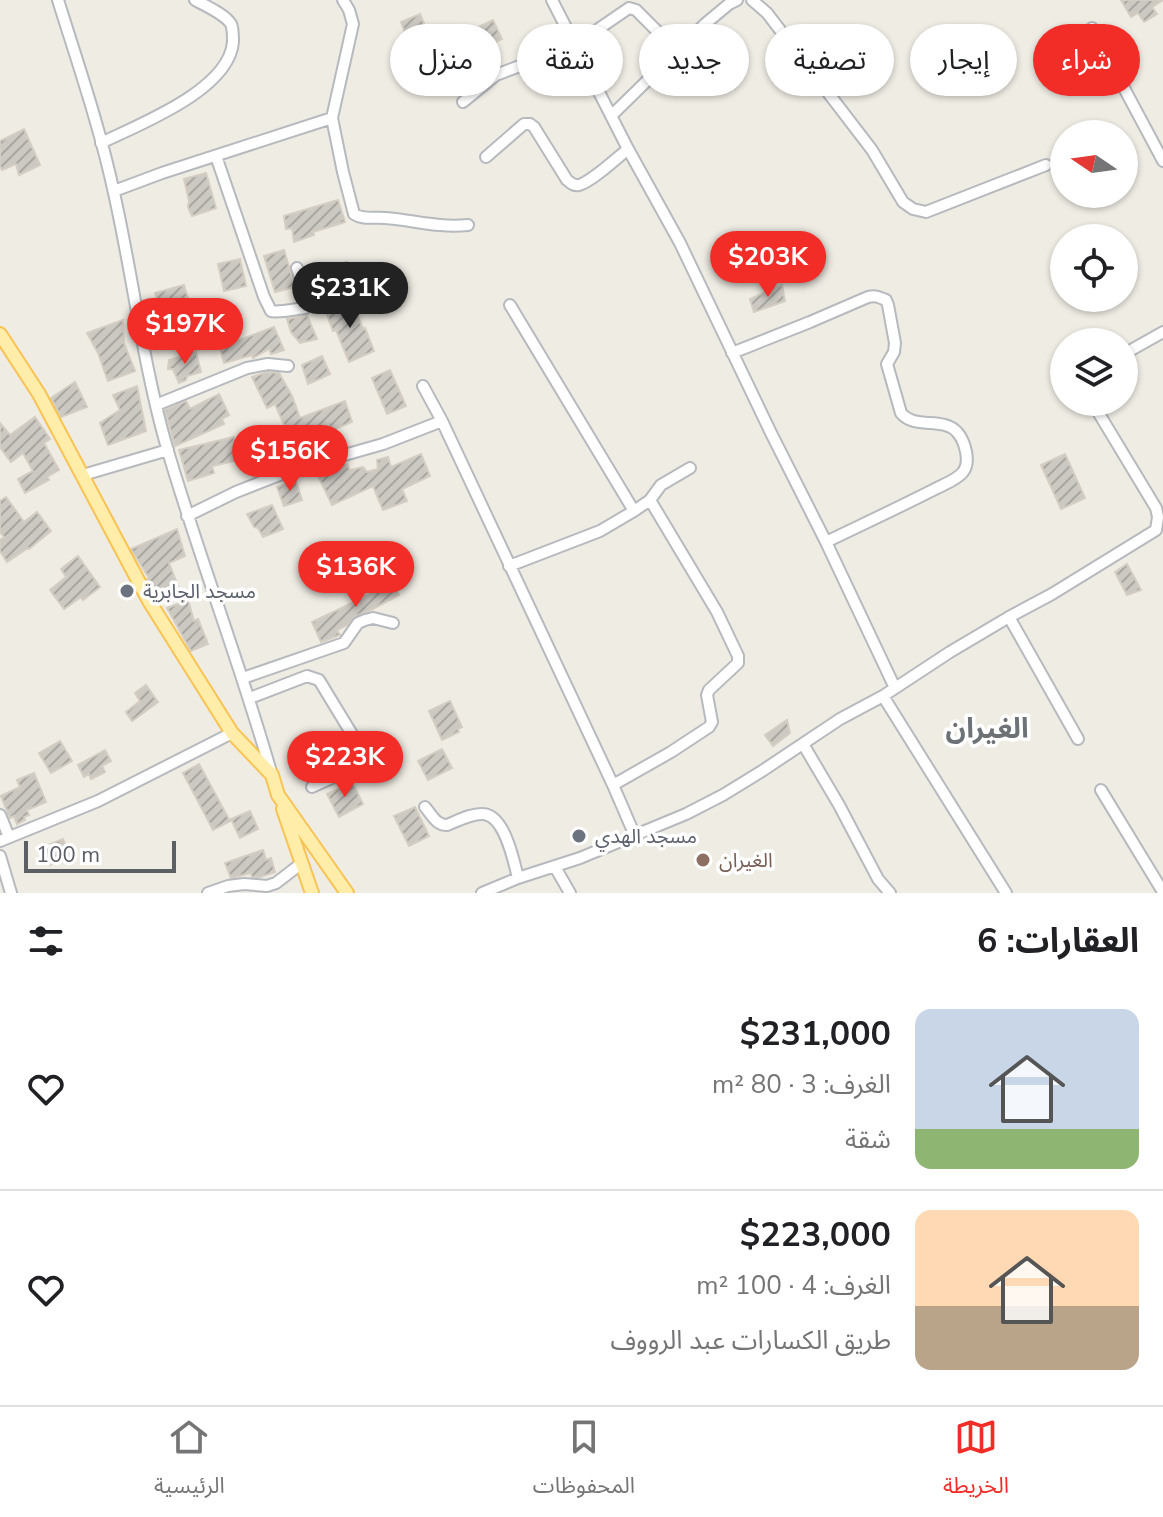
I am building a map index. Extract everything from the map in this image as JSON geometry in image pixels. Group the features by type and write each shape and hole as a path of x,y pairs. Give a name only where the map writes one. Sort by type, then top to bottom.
{"main road":[{"path":"0,334 39,394 149,601 232,733 272,775 312,893"},
{"path":"278,795 347,893"}],"street":[{"path":"58,0 114,191 156,405 168,450 187,516 250,698 272,775"},
{"path":"101,143 173,107 208,85 222,70 231,55 234,38 231,24 195,0"},
{"path":"343,0 353,24 332,118 354,214 449,227 468,225"},
{"path":"552,0 564,24"},
{"path":"611,116 705,24 737,0"},
{"path":"752,0 767,13 853,123 907,206 926,212 1046,165"},
{"path":"607,24 632,8 650,24"},
{"path":"463,102 496,75 517,67"},
{"path":"601,96 680,243 895,688"},
{"path":"1132,96 1158,141 1163,161"},
{"path":"114,191 332,118"},
{"path":"486,157 524,124 530,124 567,180 578,185 628,149"},
{"path":"216,156 271,311 276,313 305,308 305,292 297,268"},
{"path":"732,353 875,295 886,300 888,305 895,343 887,364 901,413 913,422 950,427 961,439 967,463 960,475 826,542"},
{"path":"510,305 634,511"},
{"path":"1138,346 1163,332"},
{"path":"156,405 247,368 268,364 288,366"},
{"path":"423,386 635,836"},
{"path":"488,892 518,878 635,836 723,795 840,719 1160,528 1156,508 1100,416"},
{"path":"187,516 292,470 383,444 442,421"},
{"path":"83,475 168,450"},
{"path":"509,566 600,531 650,500 661,485 690,468"},
{"path":"613,785 709,727 712,722 708,692 738,663 738,656 717,612 650,500"},
{"path":"1009,617 1078,739"},
{"path":"243,678 344,643 358,623 365,620 373,618 393,623"},
{"path":"250,698 307,676 316,678 327,691 364,754 364,760 358,766 312,787"},
{"path":"883,696 1006,893"},
{"path":"0,815 5,839 98,801 232,733"},
{"path":"803,744 878,879 890,893"},
{"path":"1101,790 1163,892"},
{"path":"425,807 441,825 481,813 489,815 510,844 518,878"},
{"path":"0,856 11,893"},
{"path":"208,893 244,884 267,886 276,883 302,863"},
{"path":"555,867 570,893"}],"building":[{"path":"1121,0 1163,0 1152,7 1157,14 1144,22 1138,13 1131,17"},
{"path":"420,14 424,24 402,24"},
{"path":"24,129 40,165 19,175 16,164 2,170 0,141"},
{"path":"206,173 216,208 192,216 184,179"},
{"path":"338,200 345,222 294,242 292,228 286,229 284,216"},
{"path":"284,250 295,287 275,292 264,256"},
{"path":"240,259 246,286 224,291 218,264"},
{"path":"347,262 352,283 330,289 324,268"},
{"path":"184,285 189,302 183,305 181,311 162,316 155,293"},
{"path":"782,285 785,301 754,312 750,299"},
{"path":"219,299 234,342 274,327 284,350 271,354 269,349 253,358 252,355 224,363 216,333 206,336 197,306"},
{"path":"351,299 374,351 349,362 325,309"},
{"path":"307,315 317,339 300,343 291,332 287,319"},
{"path":"123,320 124,343 135,371 108,381 87,333"},
{"path":"196,352 201,372 187,376 179,383 173,369 168,369 169,360"},
{"path":"322,356 330,374 308,384 302,365"},
{"path":"390,370 406,406 387,414 372,378"},
{"path":"268,372 279,373 300,418 345,401 352,422 309,440 311,446 296,453 275,404 267,408 252,377"},
{"path":"75,382 87,407 61,417 51,398"},
{"path":"137,386 146,431 108,445 100,423 120,410 113,395"},
{"path":"219,394 229,415 222,419 224,424 175,446 165,410 186,401 190,409"},
{"path":"35,417 50,439 44,443 59,470 47,477 49,480 25,493 18,479 33,471 23,453 11,462 0,447 0,423 10,435"},
{"path":"234,437 239,460 212,466 214,473 188,481 179,450"},
{"path":"269,448 275,466 257,473 250,455"},
{"path":"421,454 430,476 402,489 407,501 383,510 373,486 332,505 319,478 347,464 350,470 363,467 367,472 378,469 377,460 388,457 391,467"},
{"path":"1065,454 1085,498 1061,509 1041,465"},
{"path":"296,481 302,500 284,506 277,487"},
{"path":"6,497 24,522 37,512 51,531 7,562 0,551 0,540 4,537 0,532 0,501"},
{"path":"272,505 283,529 263,537 247,514"},
{"path":"177,529 185,556 169,563 178,586 158,598 131,549"},
{"path":"78,556 100,587 64,609 50,590 66,577 61,569"},
{"path":"1127,564 1141,590 1127,595 1115,572"},
{"path":"389,574 399,595 355,616 337,630 340,635 321,642 312,622 371,594 367,585"},
{"path":"188,600 194,621 198,619 208,644 191,651 167,608"},
{"path":"146,685 158,702 132,721 126,712 140,701 135,693"},
{"path":"450,701 462,727 458,729 459,732 442,740 429,711"},
{"path":"787,720 790,733 773,746 765,735"},
{"path":"60,741 72,761 51,773 39,753"},
{"path":"442,749 452,768 428,780 418,761"},
{"path":"105,750 111,761 102,766 105,772 91,779 89,774 84,777 78,765"},
{"path":"199,764 230,821 213,830 183,773"},
{"path":"34,773 46,802 27,810 29,815 17,824 14,816 10,818 1,796 20,787 17,780"},
{"path":"352,782 363,804 339,817 327,794"},
{"path":"415,807 429,836 409,846 394,816"},
{"path":"250,811 258,829 240,838 231,819"},
{"path":"63,839 70,857 50,865 43,847"},
{"path":"263,850 266,860 271,858 275,872 260,877 252,877 251,873 231,878 225,863"}],"place":[{"name":"مسجد الجابرية","path":"127,591"},
{"name":"مسجد الهدي","path":"579,836"},
{"name":"الغيران","path":"703,860"}],"district":[{"name":"الغيران","path":"987,728"}]}
